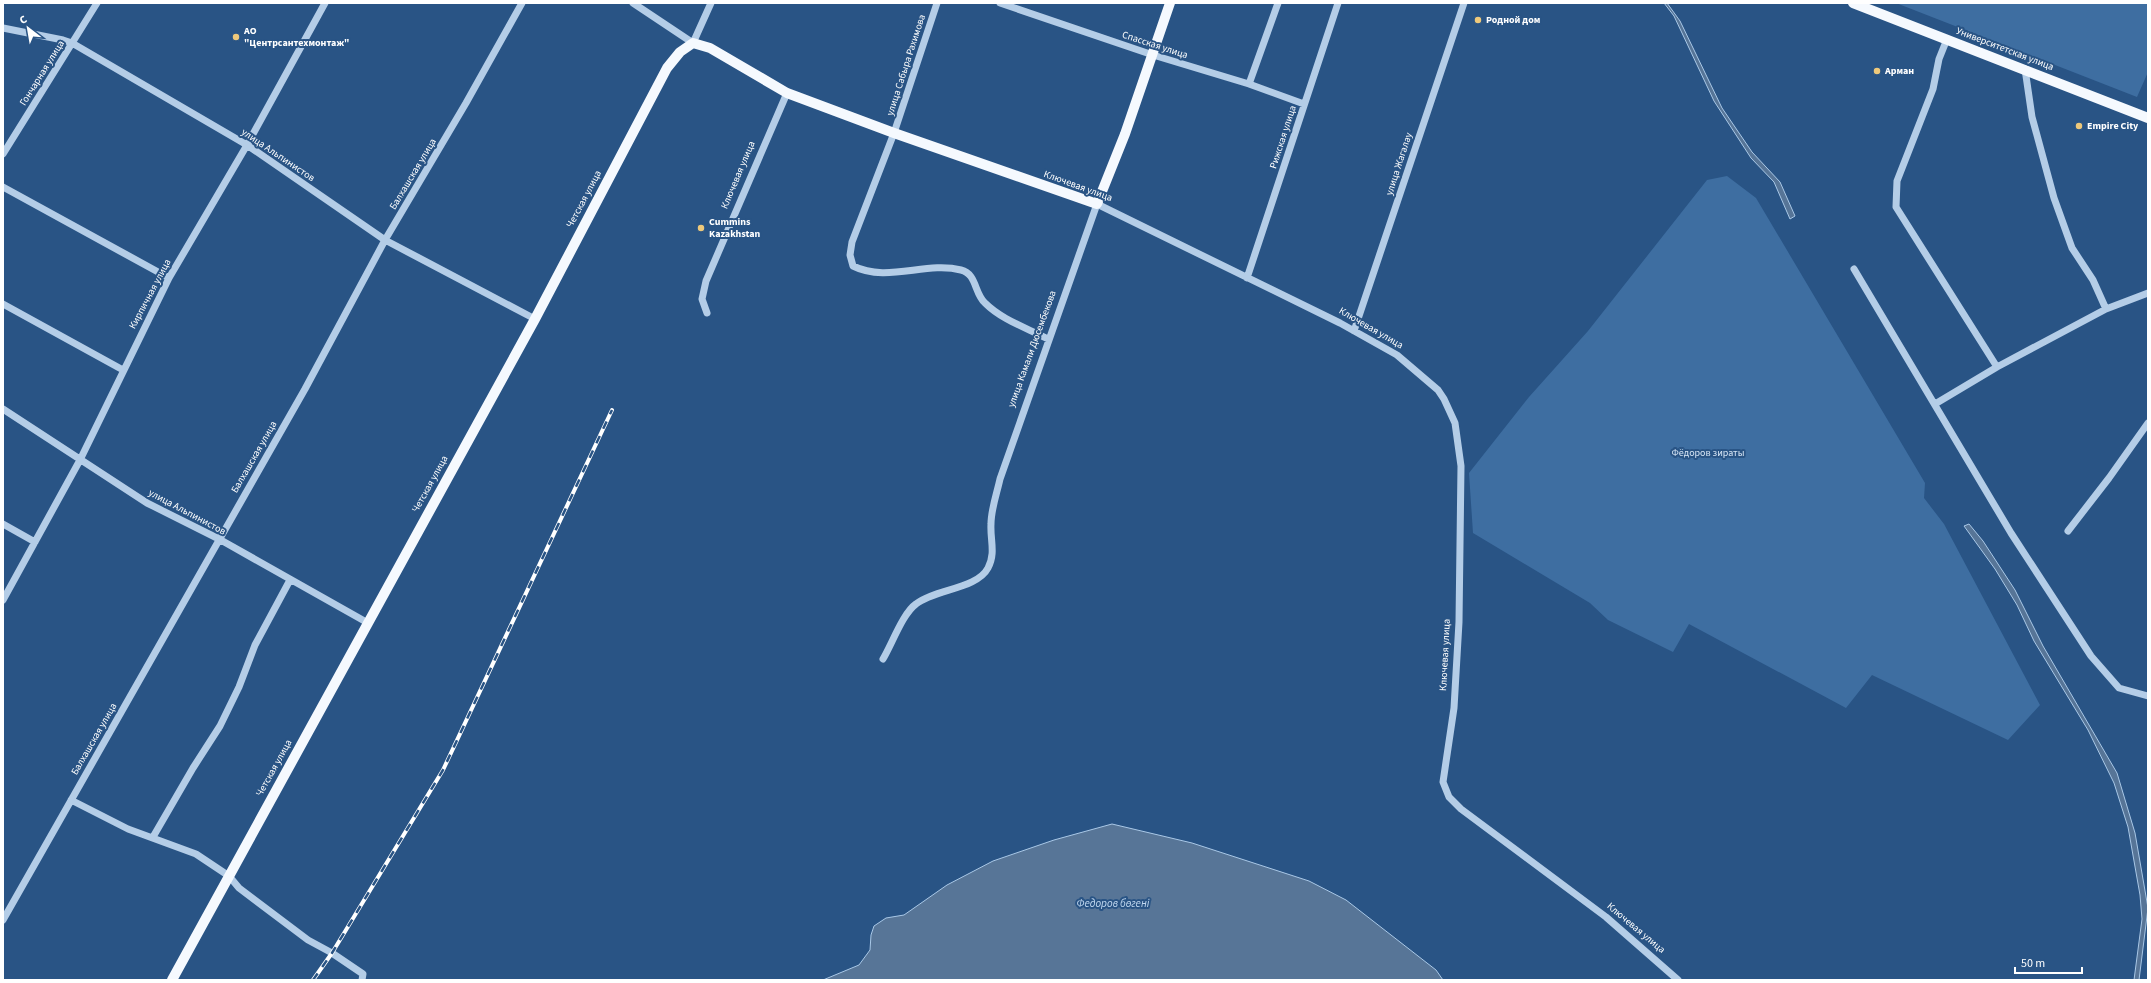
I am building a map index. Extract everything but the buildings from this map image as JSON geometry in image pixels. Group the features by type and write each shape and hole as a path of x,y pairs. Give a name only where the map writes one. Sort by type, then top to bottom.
{"main road":[{"name":"улица Камали Дюсембекова","path":"1097,204 1125,134 1170,3"},
{"name":"Университетская улица","path":"1853,3 2148,118"},
{"name":"Ключевая улица","path":"693,43 710,48 787,93 894,133 1097,204"},
{"name":"Четская улица","path":"172,980 535,319 668,68 680,52 693,43"}],"street":[{"name":"Гончарная улица","path":"3,154 97,3"},
{"name":"Кирпичная улица","path":"3,600 80,460 169,278 247,145 325,3"},
{"name":"Балхашская улица","path":"3,920 305,389 385,240 466,103 522,3"},
{"name":"Ключевая улица","path":"633,3 693,43"},
{"name":"Четская улица","path":"693,43 711,3"},
{"name":"улица Сабыра Рахимова","path":"937,3 894,133 852,242 850,255 853,266 863,271 877,273 948,268 962,270 971,275 983,302 997,314 1048,339"},
{"name":"Спасская улица","path":"1000,3 1153,55 1249,84 1304,104"},
{"path":"1249,84 1278,3"},
{"name":"Рижская улица","path":"1247,278 1338,3"},
{"name":"улица Жагалау","path":"1354,331 1464,3"},
{"name":"улица Альпинистов","path":"3,28 72,43 247,145 385,240 535,319"},
{"path":"1947,39 1939,59 1933,89 1897,181 1896,207 1997,367"},
{"path":"2025,69 2032,117 2054,198 2072,248 2093,280 2106,309"},
{"name":"Ключевая улица","path":"707,313 702,299 706,281 787,93"},
{"path":"3,187 169,278"},
{"name":"Ключевая улица","path":"1097,204 1354,331 1397,355 1438,390 1456,423 1461,466 1460,622 1454,708 1443,782 1449,797 1461,809 1606,917 1678,980"},
{"name":"улица Камали Дюсембекова","path":"883,659 906,616 914,605 939,592 974,581 981,577 988,569 993,556 990,522 1000,479 1048,339 1097,204"},
{"path":"1854,269 2011,533 2091,656 2119,688 2148,696"},
{"path":"1935,404 1997,367 2106,309 2148,293"},
{"path":"3,304 123,370"},
{"name":"улица Альпинистов","path":"3,409 147,503 219,539 368,623"},
{"path":"2068,531 2148,424"},
{"path":"3,524 35,542"},
{"path":"153,837 192,768 220,726 239,687 255,645 290,580"},
{"path":"71,800 128,829 196,854 229,876 239,888 308,940 332,953 363,974 362,980"}],"green space":[{"path":"1896,3 2148,3 2148,72 2137,97"},
{"name":"Фёдоров зираты","path":"1727,176 1756,198 1925,483 1924,498 1944,524 2040,705 2008,740 1872,675 1846,708 1689,624 1673,652 1608,620 1590,603 1473,533 1469,473 1529,397 1588,331 1707,180"}],"water":[{"path":"1664,3 1667,3 1680,21 1722,108 1752,152 1780,182 1795,216 1790,219 1774,182 1751,158 1714,101 1674,16"},
{"path":"1969,524 1983,541 2015,590 2043,646 2117,773 2135,833 2148,908 2139,980 2134,980 2142,919 2140,895 2128,827 2114,783 2088,730 2034,641 2017,605 1995,569 1964,526"},
{"name":"Федоров бөгені","path":"1112,824 1192,843 1309,881 1346,900 1436,970 1443,980 823,980 859,965 870,950 871,935 874,926 886,918 904,915 947,885 993,861 1054,840"}],"railway":[{"path":"313,980 332,953 443,770 612,410"}],"place":[{"name":"Родной дом","path":"1478,20"},
{"name":"АО \"Центрсантехмонтаж\"","path":"236,37"},
{"name":"Арман","path":"1877,71"},
{"name":"Empire City","path":"2079,126"},
{"name":"Cummins Kazakhstan","path":"701,228"}]}
